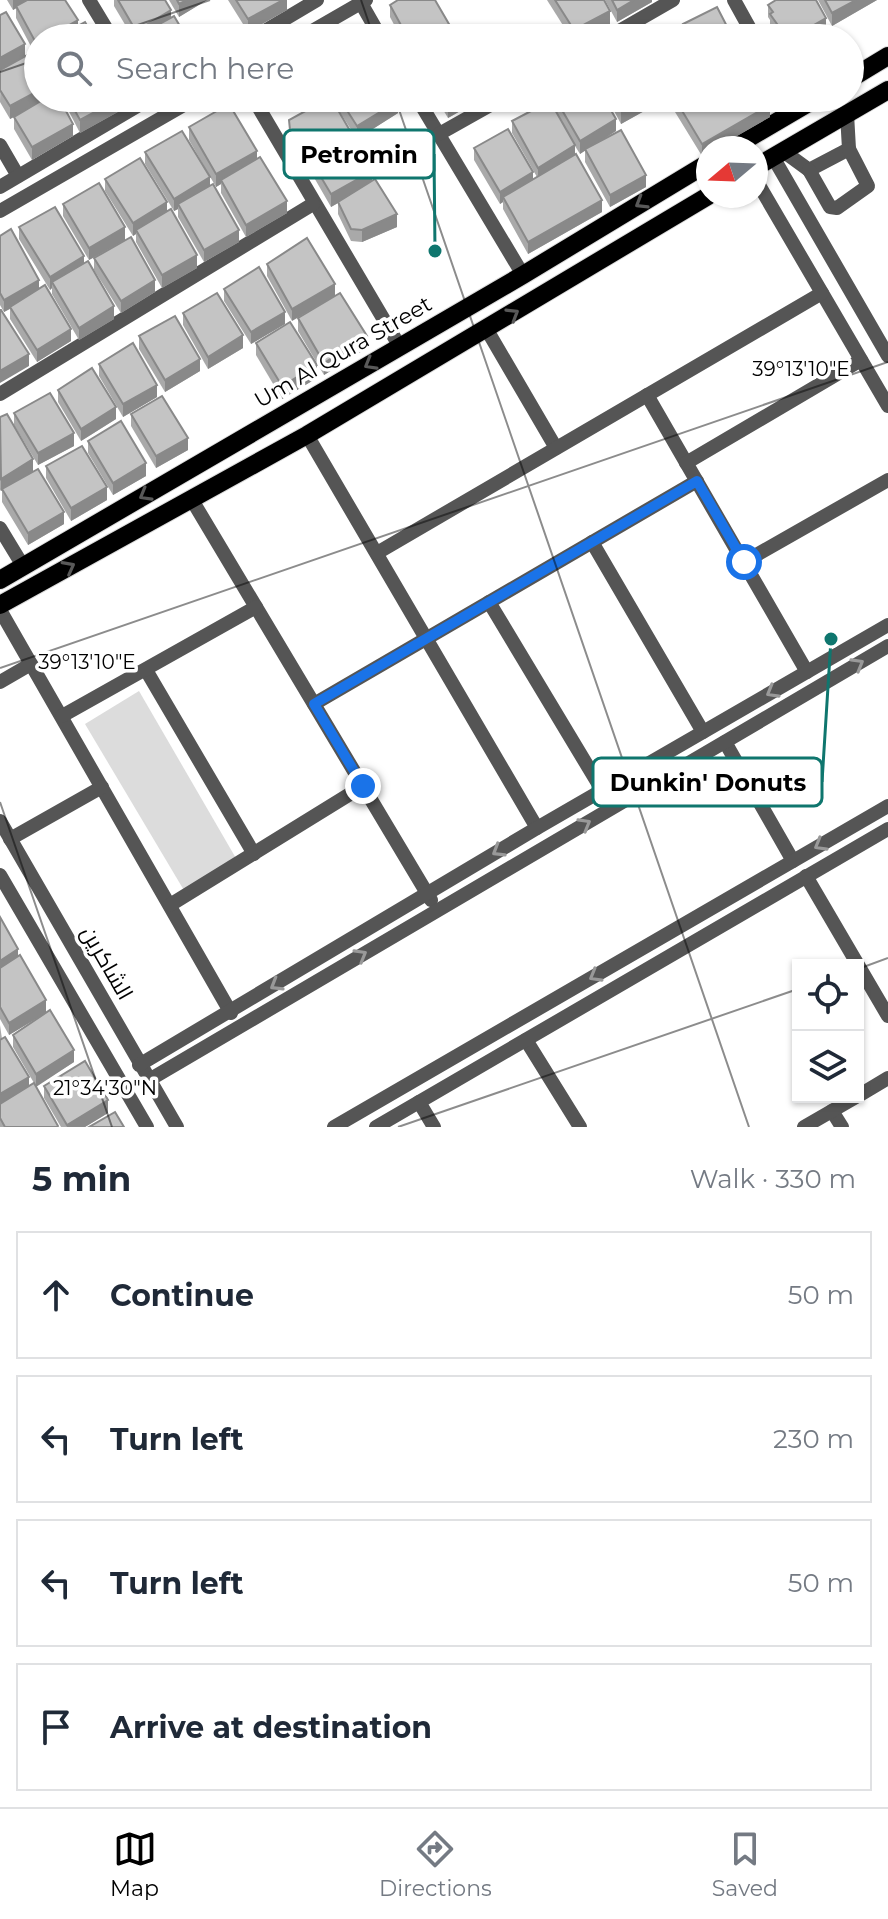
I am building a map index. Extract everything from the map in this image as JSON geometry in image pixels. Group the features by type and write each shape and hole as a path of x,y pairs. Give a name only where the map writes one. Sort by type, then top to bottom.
{"main road":[{"path":"864,71 888,56"},
{"path":"864,104 888,90"},
{"path":"748,136 780,112"},
{"path":"771,158 850,112"},
{"name":"Um Al Qura Street","path":"0,580 523,275 696,170"},
{"path":"0,607 307,435 696,203"},
{"path":"611,221 626,246"}],"street":[{"path":"89,0 104,24"},
{"path":"277,24 317,0"},
{"path":"631,24 673,0"},
{"path":"734,0 747,24"},
{"path":"324,24 363,2 374,24"},
{"path":"0,187 127,112"},
{"path":"0,211 172,112"},
{"path":"261,112 400,347"},
{"path":"426,112 523,275"},
{"path":"439,134 478,112"},
{"path":"771,158 809,170 830,207 837,208 868,186 849,149 847,114"},
{"path":"0,145 18,176"},
{"path":"809,170 849,149"},
{"path":"771,158 888,356"},
{"path":"768,201 888,406"},
{"path":"0,394 313,204"},
{"path":"377,553 822,293"},
{"path":"487,330 556,448"},
{"path":"686,463 861,360"},
{"path":"647,395 807,672"},
{"path":"307,435 537,828"},
{"path":"744,562 888,480"},
{"path":"314,704 697,481"},
{"path":"192,500 437,911"},
{"path":"0,528 23,566"},
{"path":"592,542 703,732"},
{"path":"489,602 602,790"},
{"path":"0,607 231,1013"},
{"path":"62,716 256,607"},
{"path":"139,1065 537,828 888,625"},
{"path":"149,1080 888,646"},
{"path":"0,682 31,664"},
{"path":"146,670 254,854"},
{"path":"725,742 793,861"},
{"path":"170,905 363,786"},
{"path":"10,839 102,787"},
{"path":"334,1127 888,806"},
{"name":"الشاكرين","path":"0,821 177,1127"},
{"path":"850,829 861,845"},
{"path":"376,1127 888,829"},
{"path":"806,876 882,991 888,1016"},
{"path":"2,884 147,1127"},
{"path":"37,941 60,927"},
{"path":"526,1040 580,1127"},
{"path":"864,1092 888,1078"},
{"path":"419,1102 434,1127"},
{"path":"804,1127 845,1103"},
{"path":"832,1111 842,1127"}],"shaded area":[{"path":"139,691 237,860 185,892 85,724"}],"building":[{"path":"27,0 65,0 78,20 71,24 26,24 16,6"},
{"path":"118,0 165,0 171,10 148,24 132,24"},
{"path":"236,0 283,0 248,19"},
{"path":"398,0 435,0 449,24 400,24 390,5"},
{"path":"555,0 604,0 610,11 585,24 570,24"},
{"path":"612,0 634,0 617,10"},
{"path":"776,0 816,0 826,18 816,24 777,24 768,5"},
{"path":"825,0 856,0 832,13"},
{"path":"717,7 726,24 683,24"},
{"path":"6,12 24,45 0,58 0,15"},
{"path":"174,16 179,24 159,24"},
{"path":"24,57 24,98 10,106 0,90 0,70"},
{"path":"24,111 67,112 73,124 32,147 14,117"},
{"path":"76,112 95,112 80,120"},
{"path":"215,112 234,112 257,151 216,174 189,127"},
{"path":"304,112 339,112 349,129 308,154 299,145 297,135 290,130 289,120"},
{"path":"348,112 380,112 357,126"},
{"path":"529,112 556,112 575,145 538,168 512,121"},
{"path":"563,112 612,112 616,119 580,141"},
{"path":"683,112 758,112 716,136 697,136"},
{"path":"508,129 533,172 500,192 474,148"},
{"path":"621,130 646,175 610,195 585,149"},
{"path":"182,131 210,177 174,199 145,152"},
{"path":"352,138 372,171 331,194 312,162"},
{"path":"576,154 602,200 528,242 503,197"},
{"path":"260,157 287,201 246,225 221,180"},
{"path":"140,158 167,202 133,223 105,179"},
{"path":"375,179 397,214 362,230 351,229 338,202"},
{"path":"99,183 125,227 89,248 63,204"},
{"path":"213,184 239,230 204,250 178,204"},
{"path":"55,207 84,256 50,277 19,227"},
{"path":"171,209 197,255 162,275 136,230"},
{"path":"11,229 39,280 4,300 0,293 0,236"},
{"path":"131,237 155,280 121,301 94,258"},
{"path":"307,238 335,284 292,309 267,264"},
{"path":"88,261 114,306 79,328 52,282"},
{"path":"259,267 285,312 251,332 224,289"},
{"path":"45,285 71,329 37,350 10,307"},
{"path":"217,293 243,335 208,357 183,313"},
{"path":"340,293 367,336 324,363 298,318"},
{"path":"0,310 29,354 0,371"},
{"path":"175,316 200,359 165,380 139,336"},
{"path":"290,322 317,365 282,386 256,343"},
{"path":"133,343 157,385 123,404 99,364"},
{"path":"92,368 116,407 81,429 58,390"},
{"path":"50,393 74,433 38,453 14,413"},
{"path":"162,396 188,438 156,456 131,414"},
{"path":"7,414 33,459 1,479 0,417"},
{"path":"121,421 146,463 113,483 88,441"},
{"path":"82,446 107,487 71,508 46,466"},
{"path":"38,469 64,512 28,533 2,489"},
{"path":"0,917 18,949 0,961"},
{"path":"20,955 46,1000 9,1023 0,1007 0,968"},
{"path":"50,1010 74,1050 36,1074 13,1035"},
{"path":"5,1037 29,1077 0,1094 0,1040"},
{"path":"85,1061 108,1100 67,1125 44,1086"},
{"path":"34,1083 58,1126 5,1127 0,1118 0,1104"},
{"path":"115,1112 124,1127 89,1127"}],"place":[{"name":"Petromin","path":"435,251"},
{"name":"Dunkin' Donuts","path":"831,639"}],"route":[{"path":"363,786 314,704 697,481 744,562"}]}
